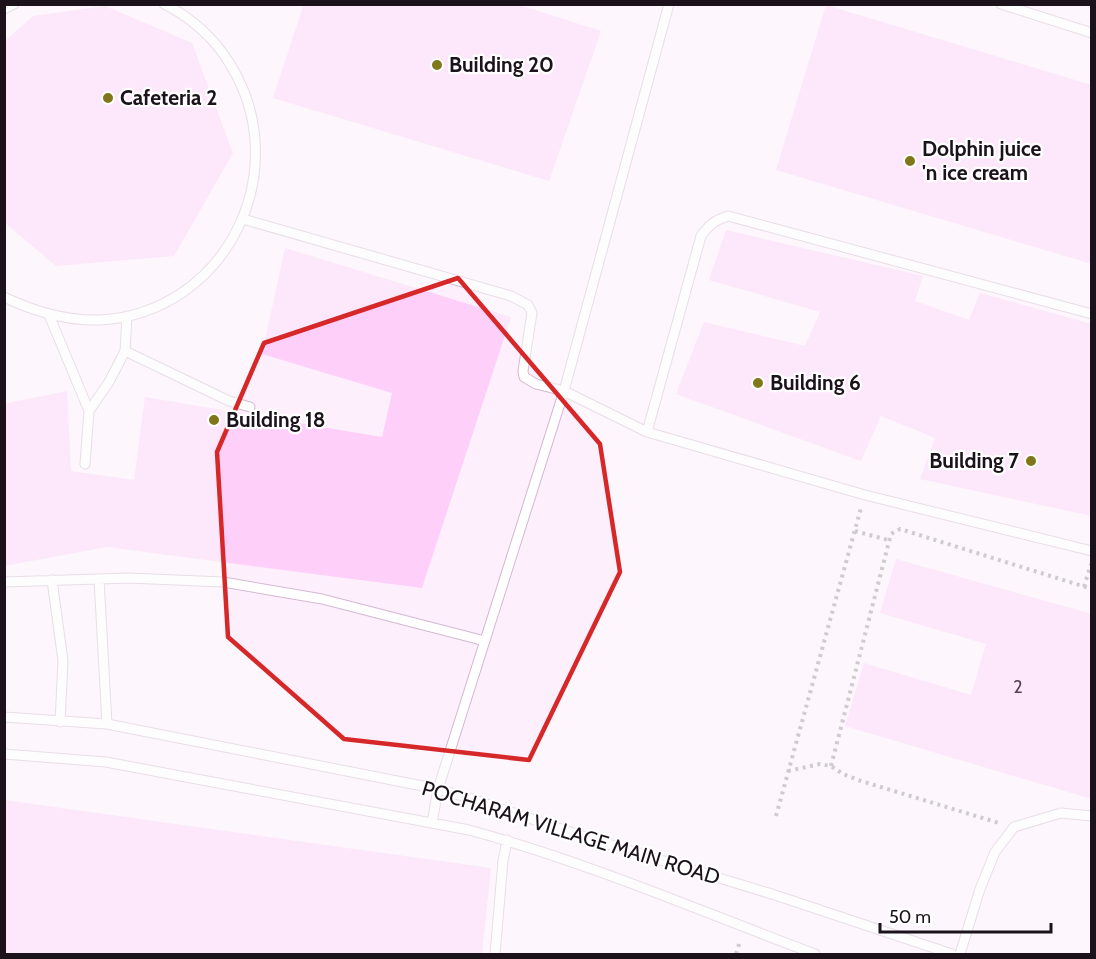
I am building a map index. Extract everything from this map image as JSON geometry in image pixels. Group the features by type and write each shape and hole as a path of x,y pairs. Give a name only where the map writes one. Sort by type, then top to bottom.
{"lane":[{"path":"4,9 14,4"},
{"path":"4,297 24,307 75,320 127,316 176,297 197,281 231,242 252,196 256,172 257,147 248,99 224,55 208,36 190,20 164,4"},
{"path":"432,823 438,789 564,391 669,4"},
{"path":"1001,4 1092,33"},
{"path":"647,432 702,236 708,226 728,216 1092,314"},
{"path":"243,219 511,296 528,305 532,313 524,377 536,384 564,391 647,432 865,495 1092,551"},
{"path":"49,315 89,411 85,464"},
{"path":"89,411 109,382 125,351 127,316"},
{"path":"125,351 229,401 250,407"},
{"path":"4,582 99,579 223,582 322,599 485,640"},
{"path":"99,579 107,724"},
{"path":"52,580 63,661 60,722"},
{"name":"POCHARAM VILLAGE MAIN ROAD","path":"4,717 107,724 438,789 523,818 775,895 952,954"},
{"name":"POCHARAM VILLAGE MAIN ROAD","path":"4,754 106,762 469,830 572,861 815,954"},
{"path":"960,954 980,889 995,852 1014,827 1061,813 1092,816"},
{"path":"495,954 507,840"}],"path":[{"path":"776,816 865,495"},
{"path":"831,766 891,534 900,529 1092,589"},
{"path":"855,531 888,540"},
{"path":"1084,586 1092,561"},
{"path":"788,771 820,764 831,766 861,781 1014,827"},
{"path":"736,954 740,940"}],"highlighted area":[{"path":"458,278 600,444 620,572 529,760 344,739 228,637 217,452 264,343"}],"shaded area":[{"path":"5,5 1091,5 1091,954 5,954"}],"building":[{"name":"Building 20","path":"304,4 516,4 601,31 549,181 273,98"},
{"path":"826,5 1092,85 1092,264 776,170"},
{"name":"Cafeteria 2","path":"105,6 192,43 233,153 174,256 56,266 4,222 4,42 33,16"},
{"path":"726,230 923,276 915,301 969,320 980,293 1092,324 1092,516 920,479 935,438 881,416 861,461 676,394 704,322 805,346 820,312 709,280"},
{"name":"Building 18","path":"285,248 511,317 422,588 107,547 4,566 4,404 67,391 71,471 134,480 145,397 382,437 392,393 262,354"},
{"path":"896,559 1092,614 1092,799 845,726 864,663 971,695 986,644 880,613"},
{"path":"4,800 491,868 482,954 4,954"}],"place":[{"name":"Building 20","path":"437,65"},
{"name":"Cafeteria 2","path":"108,98"},
{"name":"Dolphin juice 'n ice cream","path":"910,161"},
{"name":"Building 6","path":"758,383"},
{"name":"Building 18","path":"214,420"},
{"name":"Building 7","path":"1031,461"}]}
